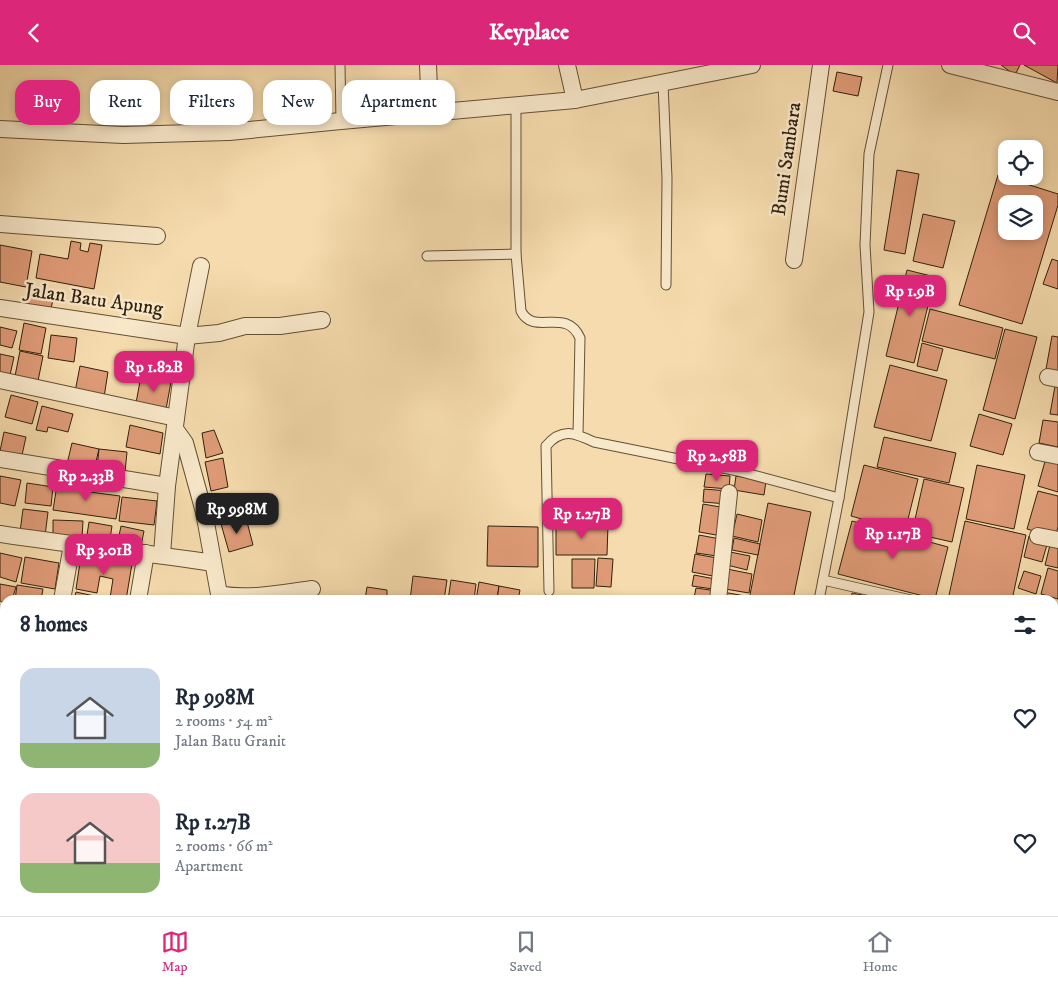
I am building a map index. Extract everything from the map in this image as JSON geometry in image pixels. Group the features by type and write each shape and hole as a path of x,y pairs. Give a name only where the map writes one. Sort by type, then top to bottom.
{"street":[{"path":"428,65 429,80"},
{"path":"567,65 575,100"},
{"path":"455,111 575,100 752,65"},
{"name":"Bumi Sambara","path":"794,260 821,65"},
{"path":"952,65 1058,92"},
{"path":"0,129 123,135 229,132 341,121"},
{"path":"0,224 157,237"},
{"path":"140,595 154,554 167,486 176,424 185,335 201,265"},
{"name":"Jalan Batu Apung","path":"0,307 185,335 211,334 246,326 280,326 322,319"},
{"path":"0,380 176,424"},
{"path":"176,424 185,443 208,527 219,594 224,595"},
{"path":"1038,452 1058,456"},
{"path":"0,459 167,486"},
{"path":"719,595 730,493"},
{"path":"0,535 213,563"},
{"path":"1038,536 1058,540"},
{"path":"63,595 72,545"},
{"path":"262,595 312,589"}],"lane":[{"path":"340,65 341,121"},
{"path":"820,595 839,498 869,312 865,245 869,154 888,65"},
{"path":"663,83 667,178 666,285"},
{"path":"516,106 516,254 521,311 524,318 530,322 570,325 575,328 580,338 578,435"},
{"path":"427,256 516,254"},
{"path":"549,591 546,446 553,437 562,433 578,435 594,442 738,471 839,498"},
{"path":"823,580 889,595"}],"building":[{"path":"1001,65 1020,65 1015,75"},
{"path":"1024,65 1058,65 1057,83"},
{"path":"837,72 862,77 858,96 833,91"},
{"path":"897,170 919,174 905,254 884,250"},
{"path":"998,175 998,185 1030,185 1058,194 1058,205 1022,324 959,305"},
{"path":"923,214 955,221 943,268 913,261"},
{"path":"71,241 81,243 80,250 88,252 90,243 102,245 94,289 36,278 40,254 68,259"},
{"path":"0,245 32,251 26,287 0,282"},
{"path":"1052,259 1058,261 1058,289 1043,284"},
{"path":"907,270 935,277 914,363 886,356"},
{"path":"29,290 54,295 50,313 25,307"},
{"path":"930,309 1003,328 995,359 922,341"},
{"path":"24,323 46,328 41,354 19,350"},
{"path":"0,327 17,331 12,348 0,345"},
{"path":"1005,329 1037,337 1015,419 983,410"},
{"path":"51,335 77,338 74,362 48,358"},
{"path":"1052,336 1058,337 1058,371 1046,369"},
{"path":"922,343 943,349 937,371 917,366"},
{"path":"20,351 43,356 38,381 15,376"},
{"path":"0,354 14,357 10,375 0,372"},
{"path":"890,365 947,380 931,441 874,427"},
{"path":"80,366 108,372 104,397 75,392"},
{"path":"141,376 171,382 166,409 136,403"},
{"path":"1055,386 1058,386 1058,415 1050,414"},
{"path":"11,395 38,402 32,424 5,417"},
{"path":"42,406 73,414 68,432 48,427 47,432 36,430"},
{"path":"979,414 1012,424 1003,455 970,446"},
{"path":"1043,420 1058,422 1058,447 1039,443"},
{"path":"130,425 163,433 160,454 126,447"},
{"path":"214,430 223,453 206,458 202,433"},
{"path":"4,432 26,437 22,455 0,451"},
{"path":"884,437 956,453 949,483 877,467"},
{"path":"72,443 99,449 94,470 67,464"},
{"path":"99,449 127,452 125,472 97,469"},
{"path":"223,458 228,487 211,491 205,462"},
{"path":"1046,458 1058,461 1058,492 1038,486"},
{"path":"864,465 918,479 905,531 851,516"},
{"path":"977,465 1025,475 1014,529 966,519"},
{"path":"706,474 730,476 729,489 704,487"},
{"path":"0,476 21,480 15,506 0,503"},
{"path":"736,476 766,481 764,495 734,490"},
{"path":"924,479 964,488 952,542 912,533"},
{"path":"81,482 91,486 90,492 120,496 116,519 53,510 57,485 78,488"},
{"path":"27,483 53,487 51,506 25,503"},
{"path":"704,489 728,491 727,504 703,502"},
{"path":"1038,491 1058,496 1058,527 1055,537 1027,529"},
{"path":"122,497 157,501 154,525 119,521"},
{"path":"768,503 811,512 794,595 750,595"},
{"path":"703,504 726,508 722,536 699,532"},
{"path":"23,509 48,512 45,536 20,532"},
{"path":"737,514 762,520 758,542 732,536"},
{"path":"246,518 253,545 229,552 221,524"},
{"path":"53,520 83,521 82,538 53,537"},
{"path":"852,521 948,547 936,595 919,595 838,574"},
{"path":"965,521 1026,535 1013,595 949,595"},
{"path":"89,522 112,526 110,539 87,535"},
{"path":"556,524 608,525 607,555 556,555"},
{"path":"121,526 144,531 141,546 118,541"},
{"path":"488,526 538,527 538,567 487,566"},
{"path":"699,535 720,539 717,556 696,553"},
{"path":"1029,536 1048,541 1042,562 1024,557"},
{"path":"734,538 760,544 758,555 732,550"},
{"path":"1051,541 1058,543 1058,568 1045,565"},
{"path":"730,552 750,556 747,570 727,565"},
{"path":"0,553 22,558 16,582 0,577"},
{"path":"695,554 717,558 713,576 692,572"},
{"path":"81,556 132,564 127,595 110,595 113,579 100,576 97,593 76,589"},
{"path":"25,557 59,563 55,589 21,583"},
{"path":"598,558 613,559 611,587 596,586"},
{"path":"572,559 595,559 594,588 572,588"},
{"path":"1048,568 1058,571 1058,595 1041,594"},
{"path":"727,569 752,574 749,593 725,589"},
{"path":"1024,571 1041,576 1036,594 1018,588"},
{"path":"694,575 715,579 713,589 692,586"},
{"path":"413,576 447,580 445,595 411,595"},
{"path":"451,580 476,584 475,595 449,595"},
{"path":"479,582 499,586 498,595 477,595"},
{"path":"0,584 16,587 14,595 0,595"},
{"path":"17,585 43,589 42,595 16,595"},
{"path":"499,586 520,590 519,595 498,595"},
{"path":"367,587 387,590 387,595 366,595"},
{"path":"696,588 717,591 717,595 695,595"},
{"path":"76,592 90,595 75,595"},
{"path":"723,592 740,595 722,595"}]}
